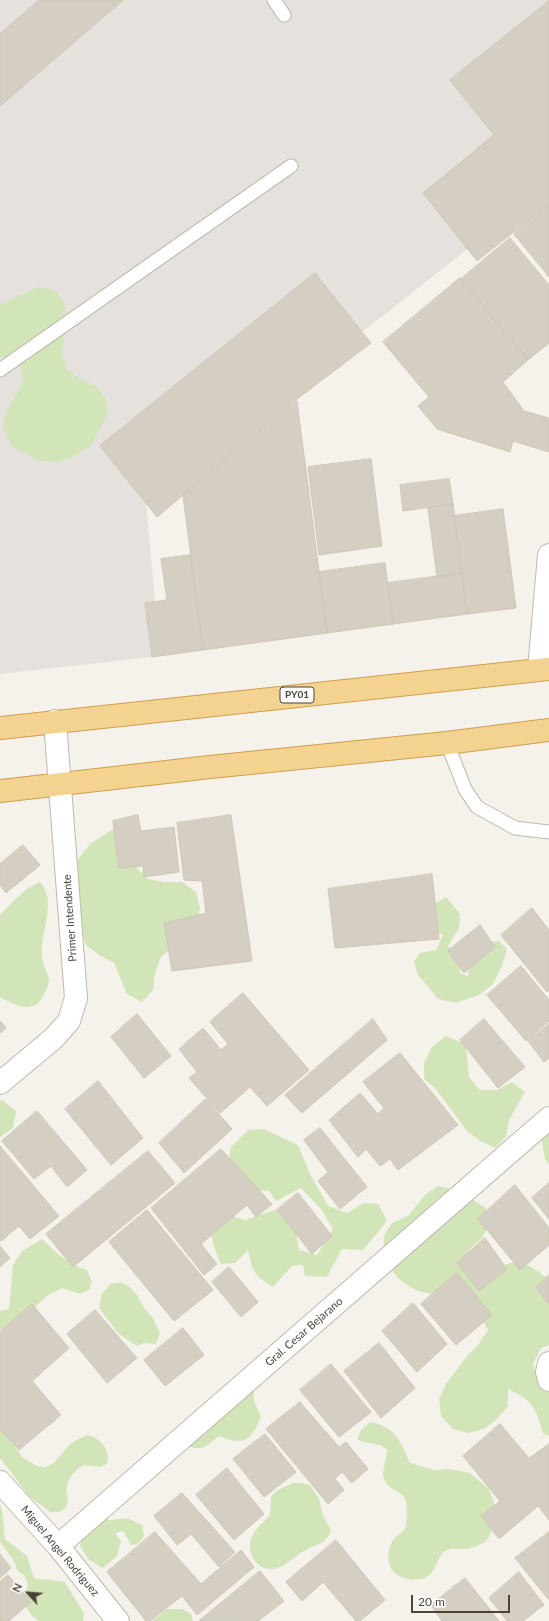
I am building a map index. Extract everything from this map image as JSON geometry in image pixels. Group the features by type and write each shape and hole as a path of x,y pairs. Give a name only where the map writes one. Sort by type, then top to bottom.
{"highway":[{"name":"PY01","path":"0,728 544,669"},
{"path":"0,791 210,767 447,743 549,730"}],"street":[{"path":"544,669 549,555"},
{"name":"Primer Intendente","path":"0,1083 54,1038 69,1021 76,998 61,784 55,721"},
{"name":"Gral. Cesar Bejarano","path":"58,1546 549,1118"},
{"path":"549,1363 547,1372 549,1380"},
{"name":"Miguel Angel Rodriguez","path":"0,1482 58,1546 118,1621"}],"lane":[{"path":"274,0 284,15"},
{"path":"0,370 291,166"},
{"path":"447,743 465,790 477,807 515,828 549,832"}],"shaded area":[{"path":"0,0 549,0 549,185 146,502 160,656 0,674"}],"green space":[{"path":"38,287 55,290 64,303 67,319 62,352 66,369 80,379 96,386 106,399 107,416 91,445 77,455 58,462 40,461 11,446 3,428 6,412 24,382 20,366 0,356 0,305"},
{"path":"113,829 128,836 136,867 148,879 164,882 182,882 196,892 200,908 196,924 186,937 161,957 155,973 153,990 142,1002 127,994 114,963 99,955 86,945 81,929 75,876 78,859 90,844"},
{"path":"40,882 47,895 48,902 42,950 43,961 45,970 49,977 49,982 40,1001 30,1007 24,1007 0,997 0,915 23,892"},
{"path":"446,897 460,914 459,928 448,946 457,958 460,973 468,976 469,959 486,942 499,941 507,949 502,966 492,985 479,995 456,1003 438,999 418,975 414,962 420,953 436,950 443,935 427,927 429,907"},
{"path":"446,1036 466,1044 469,1077 480,1090 497,1090 512,1082 525,1092 509,1120 506,1137 495,1148 480,1141 467,1131 436,1089 424,1079 424,1063 432,1047"},
{"path":"2,1100 16,1111 13,1128 0,1137 0,1101"},
{"path":"264,1129 298,1145 310,1174 328,1206 347,1213 364,1203 378,1204 387,1221 363,1250 342,1249 327,1277 305,1276 303,1265 292,1266 273,1287 261,1279 255,1272 251,1264 248,1250 235,1263 221,1264 214,1247 210,1231 223,1214 246,1220 268,1212 292,1206 299,1250 317,1255 333,1229 321,1209 301,1188 276,1201 269,1191 243,1190 227,1173 231,1147 248,1130"},
{"path":"549,1129 549,1164 545,1159 542,1141"},
{"path":"438,1186 455,1190 485,1207 490,1223 482,1238 470,1249 461,1263 491,1272 515,1262 521,1263 533,1268 549,1279 549,1345 541,1348 533,1364 540,1384 549,1391 549,1436 543,1433 538,1417 528,1401 508,1389 508,1406 496,1420 484,1429 468,1433 453,1429 441,1416 439,1399 446,1384 466,1357 478,1345 488,1330 465,1286 439,1294 422,1292 413,1288 404,1283 397,1276 386,1259 384,1250 384,1237 392,1223 408,1216 425,1195"},
{"path":"42,1239 68,1261 87,1270 92,1282 89,1290 80,1294 62,1288 48,1295 20,1321 0,1330 0,1311 9,1309 13,1265 22,1251"},
{"path":"121,1282 131,1288 137,1295 144,1308 153,1318 160,1333 156,1344 144,1343 137,1346 119,1334 99,1308 102,1294 110,1284"},
{"path":"241,1375 254,1380 254,1402 261,1416 251,1436 241,1441 235,1441 219,1436 202,1448 193,1448 188,1446 227,1384 233,1378"},
{"path":"370,1422 379,1424 396,1436 404,1448 410,1463 434,1470 449,1469 470,1473 489,1489 496,1508 496,1521 489,1537 484,1543 469,1549 450,1549 443,1552 432,1572 425,1578 411,1580 401,1577 392,1570 388,1556 394,1539 406,1526 406,1501 401,1494 390,1487 384,1480 383,1471 387,1450 380,1445 357,1439 361,1430"},
{"path":"0,1425 22,1457 37,1466 46,1467 54,1463 71,1443 87,1435 97,1439 104,1445 108,1454 107,1464 99,1467 83,1466 78,1469 68,1483 68,1502 65,1509 58,1512 50,1512 29,1496 0,1458"},
{"path":"293,1483 310,1485 319,1499 323,1516 331,1530 324,1541 302,1552 285,1565 270,1569 264,1568 255,1561 252,1555 250,1543 252,1536 270,1515 271,1497 276,1491"},
{"path":"0,1504 5,1539 27,1556 34,1578 65,1582 84,1613 83,1621 39,1621 32,1616 23,1602 28,1585 24,1575 17,1570 15,1563 0,1541"},
{"path":"94,1517 110,1520 127,1518 142,1525 144,1536 139,1543 131,1545 123,1531 115,1533 121,1541 117,1556 103,1568 89,1560 80,1546 84,1529"},
{"path":"167,1609 183,1609 191,1614 193,1621 152,1621"}],"building":[{"path":"40,0 123,0 0,106 0,34"},
{"path":"549,1 549,204 477,261 423,193 494,135 450,80"},
{"path":"549,205 549,277 514,234"},
{"path":"510,238 549,285 549,343 528,360 461,279"},
{"path":"315,273 371,343 297,399 157,517 100,446"},
{"path":"460,278 528,360 503,382 524,411 549,418 549,452 513,441 510,452 437,429 418,406 429,397 383,342"},
{"path":"297,401 327,633 203,650 183,495"},
{"path":"371,459 382,546 319,555 308,467"},
{"path":"449,479 453,504 403,511 400,485"},
{"path":"453,504 462,573 437,577 428,508"},
{"path":"503,509 516,608 467,614 454,516"},
{"path":"190,555 203,650 152,657 145,603 167,600 161,559"},
{"path":"385,563 393,624 327,633 319,572"},
{"path":"462,573 467,614 393,624 388,583"},
{"path":"138,815 141,831 174,827 179,872 144,877 143,866 119,868 113,821"},
{"path":"231,815 252,961 172,971 164,923 206,913 202,881 184,880 177,823"},
{"path":"23,845 40,865 6,893 0,885 0,864"},
{"path":"432,874 439,939 335,948 328,889"},
{"path":"532,908 549,930 549,990 547,992 501,935"},
{"path":"480,925 495,947 464,973 448,951"},
{"path":"521,966 549,1000 549,1021 526,1041 487,995"},
{"path":"243,993 309,1070 267,1106 250,1087 220,1113 189,1078 197,1072 179,1049 203,1028 221,1050 228,1044 210,1022"},
{"path":"137,1014 171,1056 144,1078 111,1037"},
{"path":"373,1019 387,1040 302,1113 285,1095"},
{"path":"484,1019 525,1067 498,1088 460,1040"},
{"path":"0,1021 6,1028 0,1033"},
{"path":"549,1024 549,1058 544,1062 528,1041"},
{"path":"400,1053 458,1125 398,1170 390,1159 380,1166 366,1149 358,1157 329,1120 360,1093 378,1114 384,1108 363,1082"},
{"path":"98,1081 143,1138 111,1165 65,1109"},
{"path":"206,1099 232,1129 184,1173 159,1143"},
{"path":"37,1111 87,1170 67,1187 51,1166 34,1179 2,1141"},
{"path":"320,1128 367,1187 340,1209 318,1181 328,1172 304,1140"},
{"path":"0,1146 59,1216 30,1239 19,1226 1,1241 0,1239"},
{"path":"221,1149 272,1204 256,1217 247,1205 201,1244 217,1264 204,1275 151,1208"},
{"path":"148,1151 175,1183 73,1267 46,1234"},
{"path":"549,1183 549,1219 532,1198"},
{"path":"515,1185 549,1228 549,1245 520,1270 478,1219"},
{"path":"298,1193 332,1236 312,1254 277,1210"},
{"path":"147,1210 213,1290 174,1321 109,1242"},
{"path":"485,1238 507,1269 479,1291 457,1263"},
{"path":"0,1246 10,1258 0,1267"},
{"path":"229,1267 258,1302 241,1317 212,1282"},
{"path":"457,1273 492,1315 456,1345 421,1304"},
{"path":"549,1275 549,1304 536,1288"},
{"path":"413,1303 447,1344 417,1372 382,1331"},
{"path":"32,1304 69,1348 32,1381 61,1415 19,1450 0,1429 0,1332"},
{"path":"95,1310 137,1358 107,1383 67,1334"},
{"path":"183,1328 204,1355 165,1386 144,1360"},
{"path":"379,1343 415,1388 381,1418 344,1371"},
{"path":"331,1364 371,1412 339,1437 300,1390"},
{"path":"300,1402 339,1447 346,1442 368,1469 352,1483 342,1472 335,1479 344,1490 328,1504 266,1429"},
{"path":"500,1424 529,1458 549,1444 549,1520 538,1506 499,1539 481,1516 500,1501 463,1456"},
{"path":"265,1434 296,1472 264,1497 233,1459"},
{"path":"227,1468 264,1514 234,1540 196,1495"},
{"path":"182,1493 235,1552 219,1567 191,1534 177,1545 154,1516"},
{"path":"155,1532 201,1584 241,1550 254,1567 197,1615 182,1596 150,1621 146,1621 107,1572"},
{"path":"549,1532 549,1600 515,1558"},
{"path":"336,1540 385,1600 360,1621 356,1621 323,1582 302,1601 286,1582"},
{"path":"0,1554 11,1568 0,1578"},
{"path":"260,1571 284,1601 258,1621 199,1621"},
{"path":"519,1572 544,1605 523,1621 507,1621 489,1598"},
{"path":"8,1575 31,1602 9,1621 0,1621 0,1582"},
{"path":"465,1578 499,1621 442,1621 431,1605"}]}
